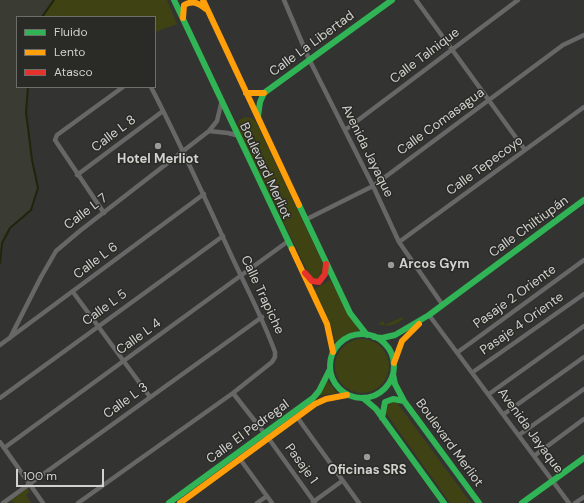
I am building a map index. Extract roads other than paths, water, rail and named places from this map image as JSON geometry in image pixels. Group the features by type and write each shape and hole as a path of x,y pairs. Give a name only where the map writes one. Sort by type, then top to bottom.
{"main road":[{"name":"Boulevard Merliot","path":"174,0 236,135 327,324 333,352"},
{"name":"Boulevard Merliot","path":"203,0 355,321 367,335"},
{"name":"Calle La Libertad","path":"246,93 264,93 392,0"},
{"path":"183,22 184,5 189,1 196,1 208,10"},
{"name":"Calle La Libertad","path":"258,118 260,102 264,93"},
{"name":"Calle Chiltiupán","path":"394,363 402,342 429,315 584,200"},
{"path":"300,267 312,281 319,282 326,274 326,261"},
{"name":"Calle Chiltiupán","path":"374,337 382,338 407,328 429,315"},
{"path":"367,335 374,337 380,340 390,350 394,363 393,374 385,389 379,394 363,398 347,395 335,384 330,369 333,352 347,338 367,335"},
{"name":"Calle El Pedregal","path":"180,503 240,459 313,398 319,391 330,369"},
{"name":"Boulevard Merliot","path":"393,374 395,384 404,401 479,503"},
{"name":"Calle El Pedregal","path":"168,503 267,436 326,399 347,395"},
{"path":"363,398 376,408 444,503"},
{"path":"382,418 382,406 385,402 393,399 404,401"},
{"path":"522,503 584,458"}],"street":[{"name":"Avenida Jayaque","path":"284,0 309,59 373,186 399,242 442,304"},
{"path":"416,0 525,150"},
{"name":"Calle Talnique","path":"345,130 518,0"},
{"name":"Calle Comasagua","path":"307,219 373,186 563,45 584,35"},
{"path":"104,213 77,175 55,140 57,136 122,88"},
{"name":"Calle Trapiche","path":"78,503 233,393 272,362 275,357 275,352 262,317 241,277 184,151 152,88"},
{"name":"Calle L 7","path":"10,338 56,251 209,131 217,121 222,104"},
{"name":"Calle Tepecoyo","path":"399,242 584,107"},
{"name":"Calle L 8","path":"77,175 163,111"},
{"path":"209,131 236,135"},
{"name":"Calle L 6","path":"0,345 204,194"},
{"name":"Calle L 5","path":"0,398 223,236"},
{"name":"Calle L 4","path":"4,448 241,277 287,242"},
{"name":"Pasaje 2 Oriente","path":"458,352 584,260"},
{"path":"73,292 150,397"},
{"name":"Pasaje 4 Oriente","path":"473,372 584,294"},
{"name":"Avenida Jayaque","path":"429,315 473,372 569,503"},
{"name":"Calle L 3","path":"3,503 262,317"},
{"path":"489,394 584,326"},
{"path":"504,414 584,358"},
{"path":"519,435 584,388"},
{"name":"Pasaje 1","path":"233,393 267,436 314,502"},
{"path":"297,418 359,503"},
{"path":"534,456 584,419"},
{"path":"0,442 43,503"},
{"path":"240,459 272,503"},
{"path":"314,502 342,481"},
{"path":"257,503 267,496"},
{"path":"575,503 584,497"}],"waterway":[{"path":"43,16 54,0"},
{"path":"0,263 2,243 10,228 31,210 38,188 32,160 26,112 28,88"}],"place":[{"name":"Hotel Merliot","path":"158,146"},
{"name":"Arcos Gym","path":"391,265"},
{"name":"Oficinas SRS","path":"367,457"}]}
